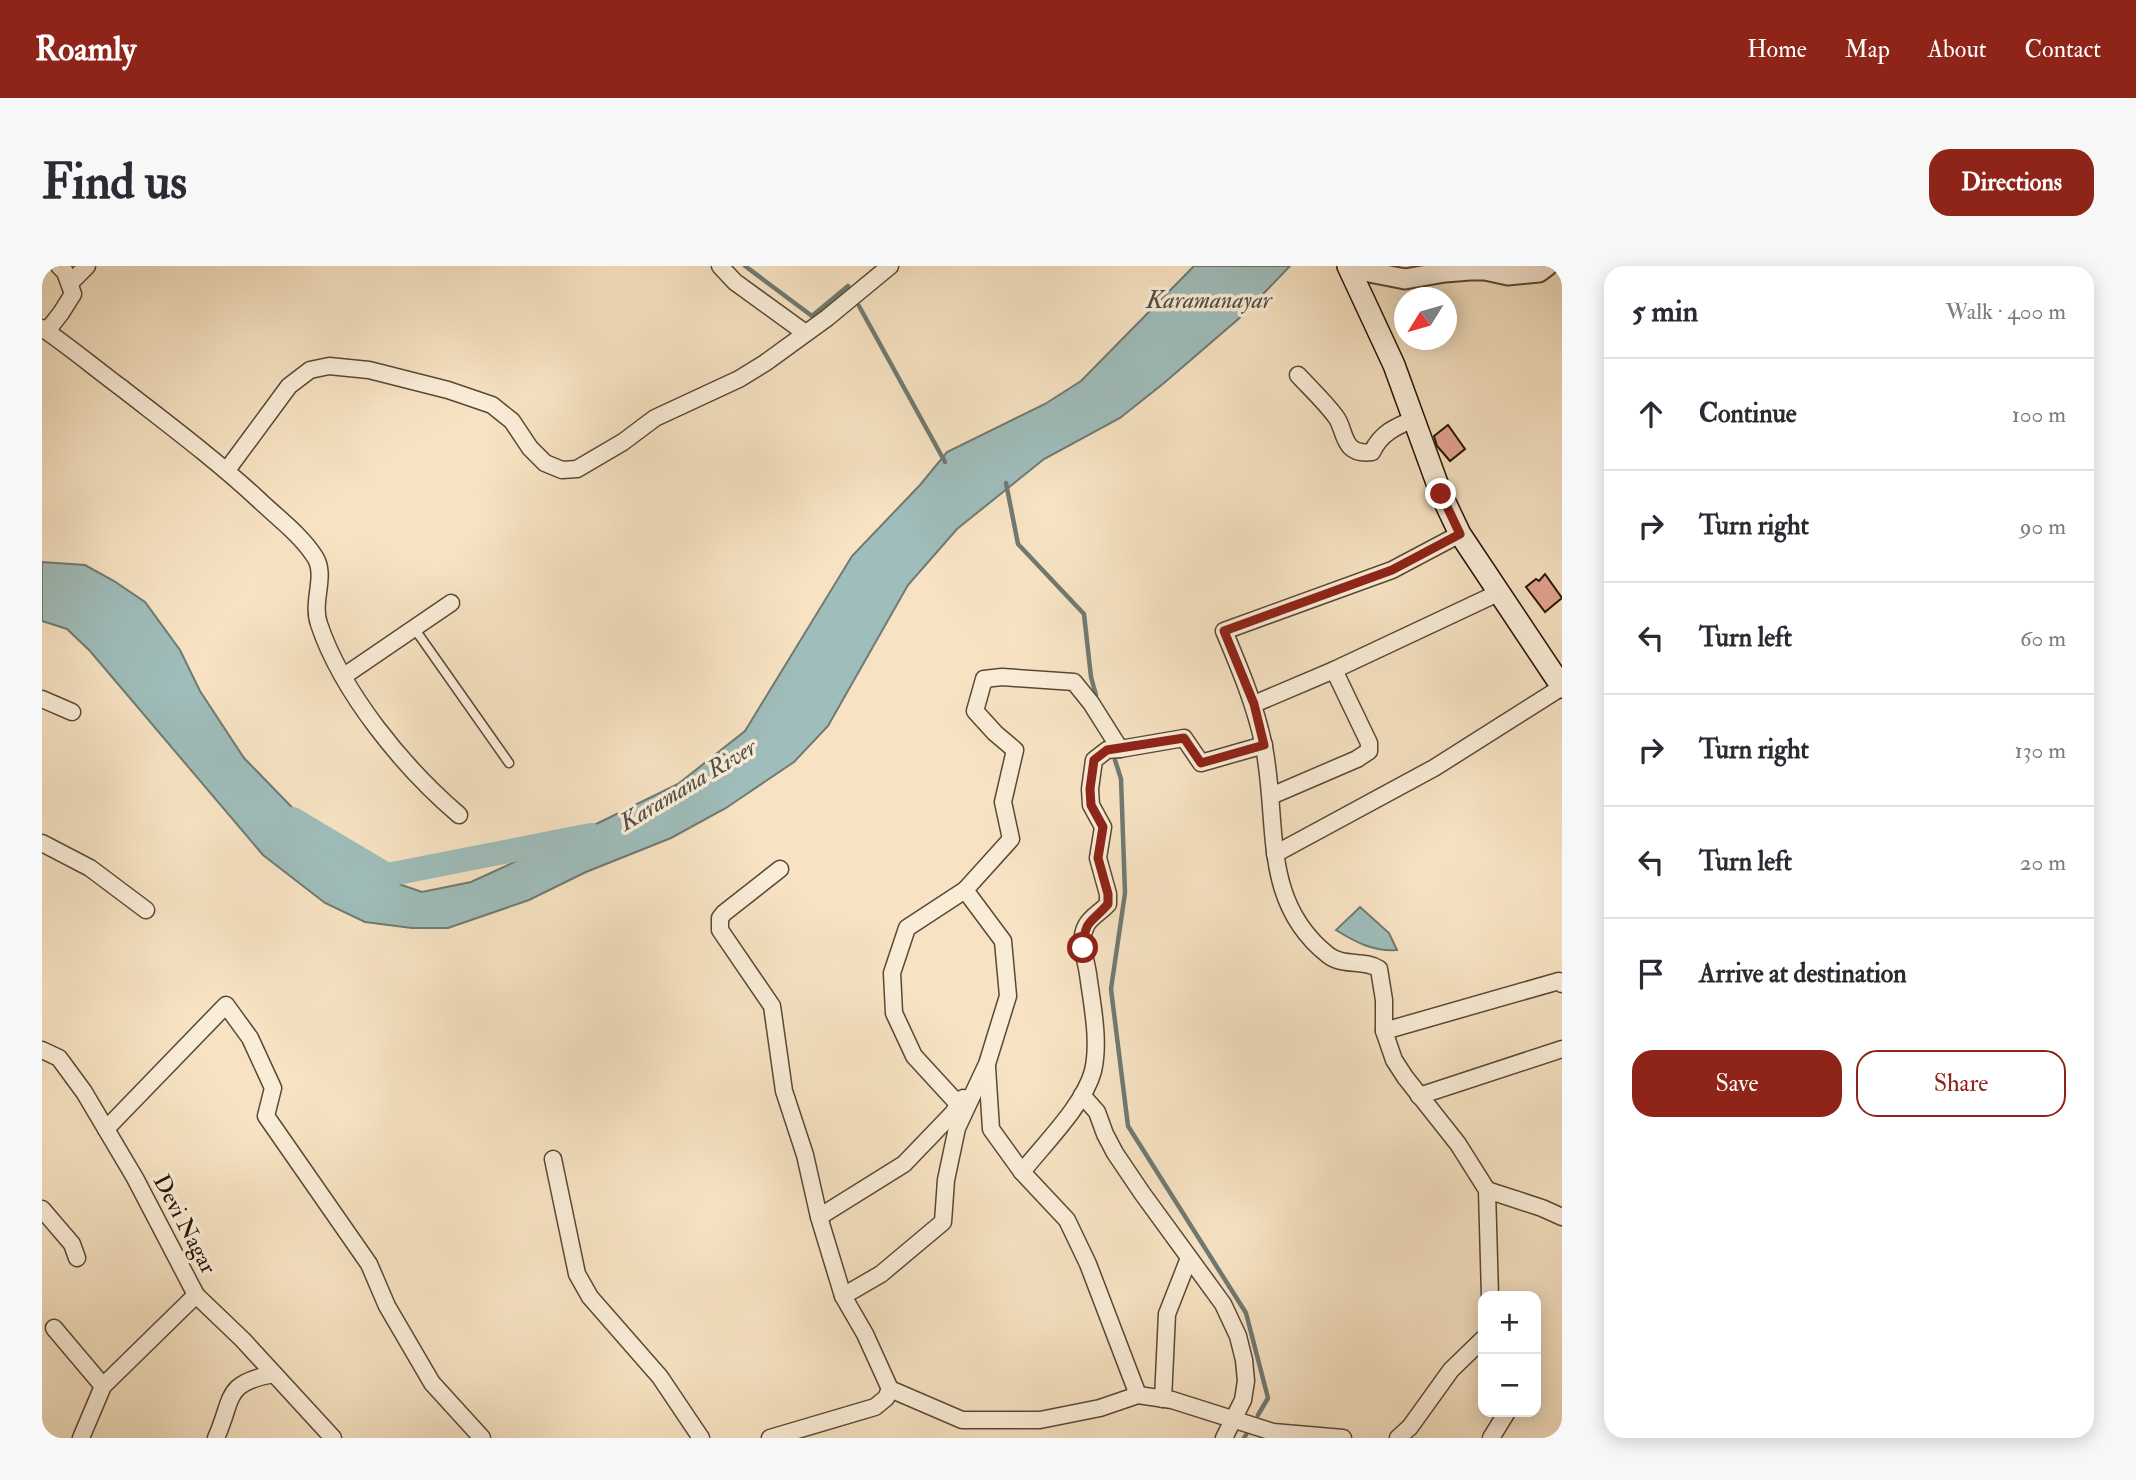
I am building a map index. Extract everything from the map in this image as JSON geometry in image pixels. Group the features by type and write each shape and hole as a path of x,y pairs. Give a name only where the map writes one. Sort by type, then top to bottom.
{"main road":[{"path":"1349,267 1394,365 1441,494 1460,534 1562,687"}],"street":[{"path":"59,266 71,283 73,294 44,330 227,470 295,533 316,558 320,568 316,593 317,620 355,698 432,793 459,816"},
{"path":"71,283 88,266"},
{"path":"720,266 735,282 804,332"},
{"path":"227,470 289,386 310,370 329,366 369,370 448,390 492,405 512,421 530,448 545,463 562,470 577,469 623,442 655,418 739,379 765,363 804,332 827,318 890,266"},
{"path":"1349,267 1405,279 1457,271 1485,270 1508,275 1539,272 1547,266"},
{"path":"1298,375 1339,421 1342,438 1352,448 1365,453 1372,452 1378,439 1392,429 1414,419"},
{"path":"1460,534 1392,570 1224,631 1254,704 1264,745 1275,854 1282,890 1303,930 1331,957 1348,963 1371,964 1379,969 1384,1000 1384,1031 1394,1060 1458,1144 1487,1190 1490,1291"},
{"path":"1254,704 1334,670 1498,593"},
{"path":"344,676 451,603"},
{"path":"1271,796 1357,759 1368,751 1369,743 1334,670"},
{"path":"959,1105 914,1056 894,1013 892,973 906,928 965,890 1011,839 1003,802 1015,750 975,711 984,679 1002,677 1074,682 1091,703 1120,749"},
{"path":"1275,854 1434,768 1562,687"},
{"path":"42,699 72,712"},
{"path":"1022,1172 1082,1095 1093,1071 1095,1042 1083,948 1084,928 1091,918 1108,904 1108,894 1098,858 1103,827 1091,805 1094,760 1107,750 1184,738 1201,763 1264,745"},
{"path":"42,843 90,868 146,910"},
{"path":"780,869 724,913 720,918 720,930 772,1006 784,1091 805,1155 819,1217 843,1296 865,1334 890,1389 962,1420 1040,1420 1100,1408 1139,1395 1232,1418 1273,1432 1343,1438"},
{"path":"843,1296 881,1274 943,1222 946,1180 957,1129 987,1064 1008,996 1003,941 965,890"},
{"path":"1384,1031 1559,981 1562,984"},
{"path":"106,1129 226,1005 250,1038 273,1088 266,1116 369,1264 387,1306 432,1383 482,1438"},
{"path":"1419,1096 1562,1049"},
{"name":"Devi Nagar","path":"42,1050 59,1058 84,1092 135,1178 196,1295 333,1438"},
{"path":"819,1217 904,1164 959,1105 987,1064"},
{"path":"987,1064 991,1129 1022,1172 1067,1220 1088,1264 1139,1395"},
{"path":"1082,1095 1097,1112 1105,1135 1128,1174 1223,1304 1238,1336 1246,1381 1243,1400 1224,1438"},
{"path":"553,1159 577,1274 590,1297 660,1377 701,1438"},
{"path":"1487,1190 1562,1217"},
{"path":"42,1209 72,1244 78,1258"},
{"path":"1163,1399 1165,1326 1171,1302 1189,1258"},
{"path":"81,1438 103,1386 196,1295"},
{"path":"54,1328 103,1386"},
{"path":"1399,1438 1451,1370 1478,1343"},
{"path":"216,1438 233,1390 251,1380 274,1374"},
{"path":"770,1438 875,1406 886,1398 890,1389"},
{"path":"1492,1438 1504,1417"}],"lane":[{"path":"414,628 509,763"}],"water":[{"name":"Karamanayar","path":"1194,266 1290,266 1243,315 1120,418 1044,459 957,529 908,585 828,726 794,762 726,808 671,838 586,872 529,900 448,928 412,928 365,922 325,903 263,855 90,651 67,629 42,621 42,562 85,565 114,581 145,602 180,650 200,691 244,758 312,828 364,872 422,892 471,882 678,784 745,731 852,556 920,485 947,452 1045,404 1081,381"},
{"path":"1360,907 1389,933 1397,950 1365,945 1336,930"}],"building":[{"path":"1448,425 1465,449 1450,461 1437,446 1434,436"},
{"path":"1545,574 1562,598 1545,612 1526,587 1536,579 1539,581"}],"waterway":[{"path":"745,266 812,316 848,286"},
{"path":"859,306 945,462"},
{"path":"1006,483 1018,544 1084,614 1091,677 1096,695"},
{"path":"1115,760 1121,779 1125,893 1111,989 1128,1126 1246,1313 1268,1398 1258,1415"},
{"name":"Karamana River","path":"293,819 387,875 591,835"}],"route":[{"path":"1083,948 1084,928 1091,918 1108,904 1108,894 1098,858 1103,827 1091,805 1094,760 1107,750 1184,738 1201,763 1264,745 1254,704 1224,631 1392,570 1460,534 1441,494"}]}
